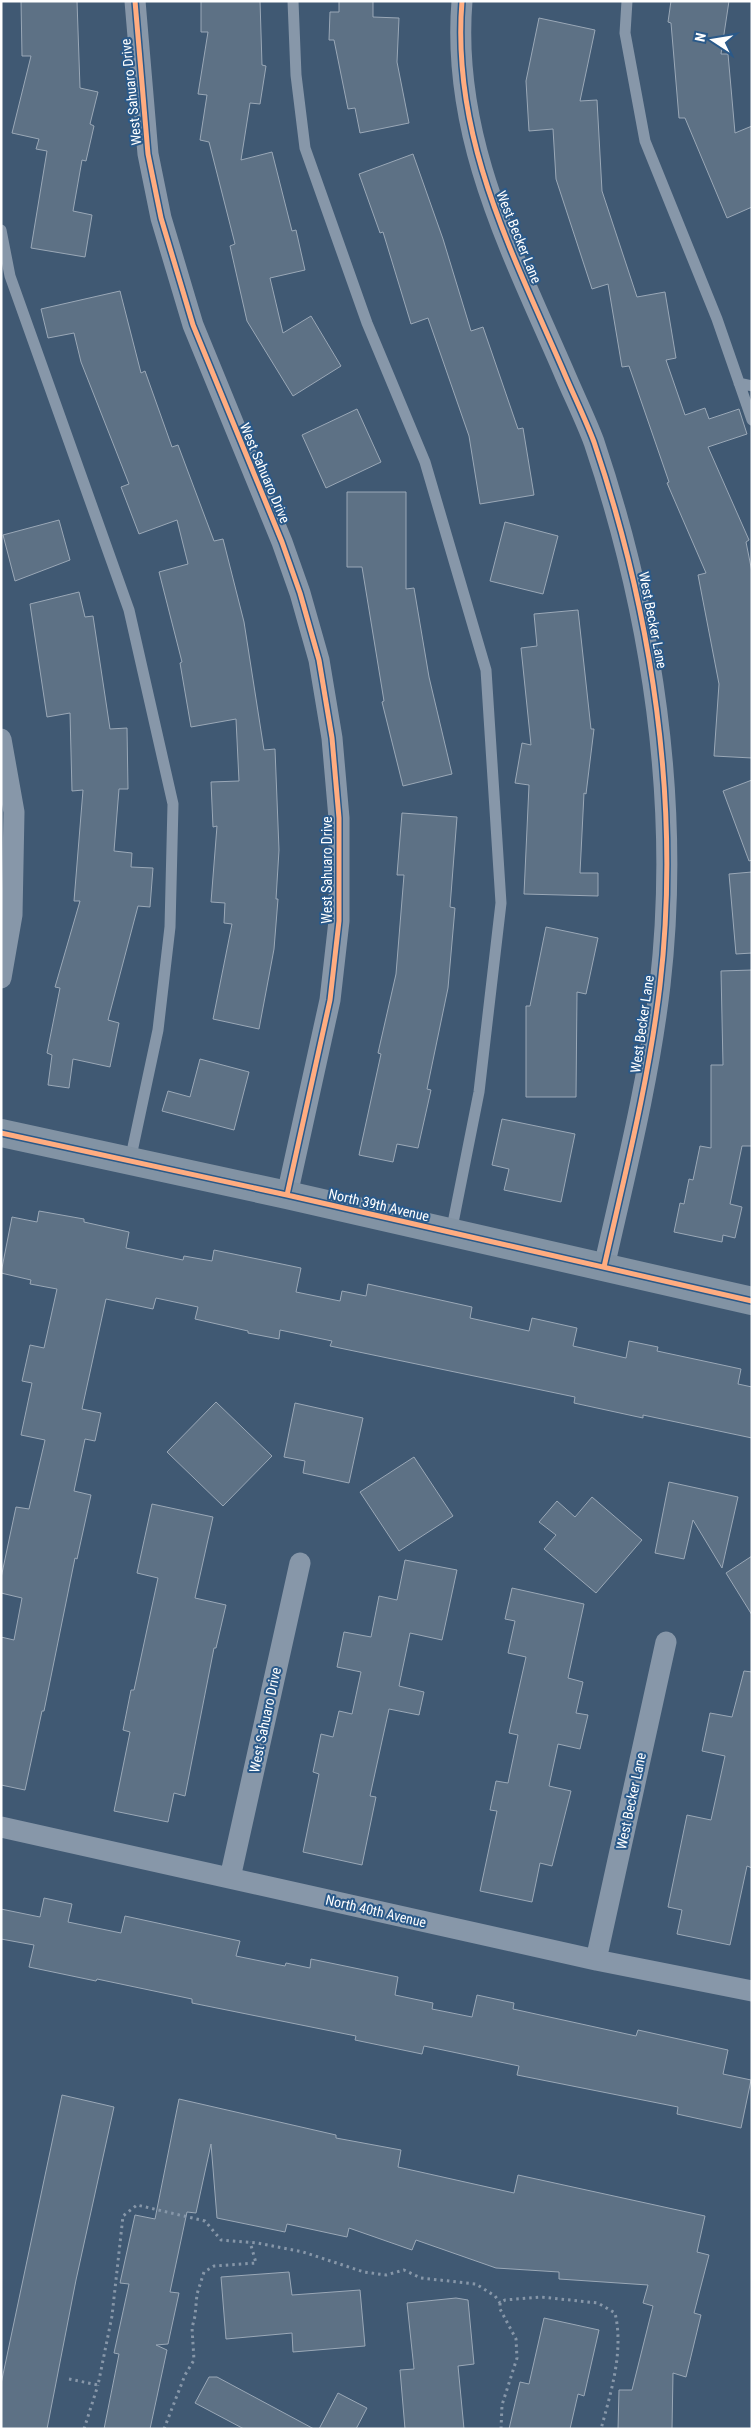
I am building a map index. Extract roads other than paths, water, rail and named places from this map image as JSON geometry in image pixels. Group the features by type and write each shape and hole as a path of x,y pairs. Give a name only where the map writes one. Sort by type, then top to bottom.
{"street":[{"name":"West Sahuaro Drive","path":"135,1 134,16 148,154 161,218 193,325 282,542 300,592 319,660 332,738 339,818 339,921 330,1000 287,1195"},
{"name":"West Becker Lane","path":"462,1 464,89 475,149 492,204 593,439 629,558 653,676 663,773 666,884 660,983 646,1080 604,1267"},
{"path":"1,739 14,812 12,916 1,978"},
{"name":"North 39th Avenue","path":"1,1133 130,1163 287,1195 752,1301"},
{"name":"West Sahuaro Drive","path":"230,1878 300,1563"},
{"name":"West Becker Lane","path":"596,1960 666,1642"},
{"name":"North 40th Avenue","path":"1,1827 596,1960 752,1991"}],"lane":[{"path":"293,1 296,75 305,148 367,323 425,462 486,670 501,903 479,1092 451,1233"},
{"path":"627,1 625,33 645,141 716,320 752,420"},
{"path":"1,230 10,276 129,610 173,804 170,927 159,1021 130,1163"},
{"path":"739,383 752,386"}]}
